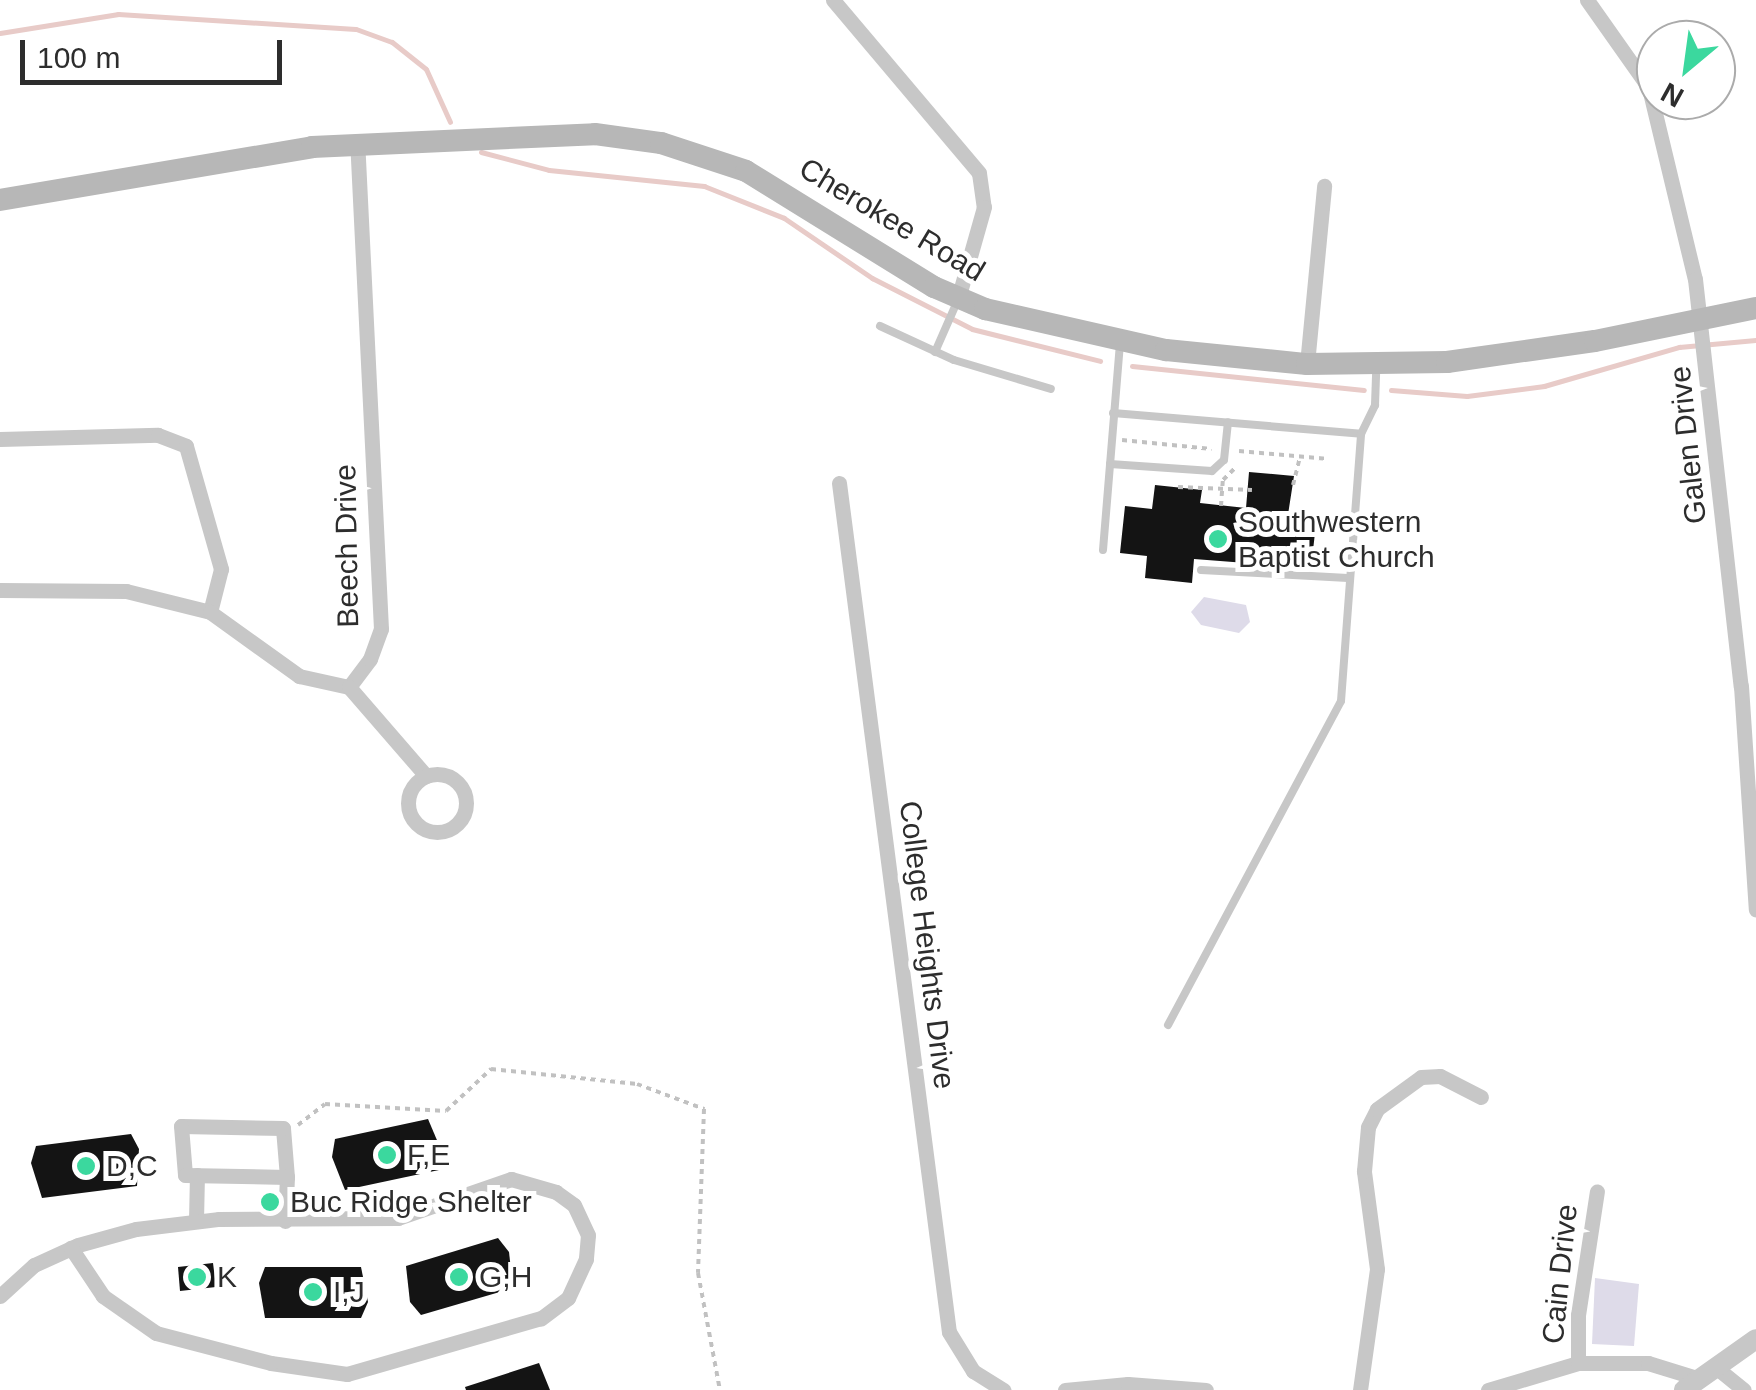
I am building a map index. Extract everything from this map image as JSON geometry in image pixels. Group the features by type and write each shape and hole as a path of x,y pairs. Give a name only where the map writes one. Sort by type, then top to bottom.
{"main road":[{"name":"Cherokee Road","path":"0,200 357,142 560,133 661,143 788,192 958,298 1120,342 1307,364 1376,363 1521,353 1756,308"}],"street":[{"path":"833,0 978,173 984,207 958,298"},
{"name":"Galen Drive","path":"1587,0 1630,52 1658,112 1702,321 1740,686 1756,909"},
{"name":"Beech Drive","path":"349,688 370,659 380,629 357,142"},
{"path":"1307,364 1324,186"},
{"path":"0,439 158,435 186,446 222,569 210,612"},
{"name":"College Heights Drive","path":"839,483 949,1332 973,1371 1003,1390"},
{"path":"0,590 126,590 210,612 300,676 349,688 426,776"},
{"path":"1360,1390 1376,1269 1364,1171 1368,1127 1378,1108 1421,1077 1440,1076 1480,1097"},
{"path":"285,1221 290,1126 180,1126 185,1174 287,1176"},
{"path":"196,1221 197,1175"},
{"path":"0,1296 34,1265 72,1248 196,1221 398,1218 526,1178 574,1205 588,1236 586,1259 568,1298 541,1318 347,1374 319,1373 156,1333 103,1296 72,1248"},
{"name":"Cain Drive","path":"1578,1363 1582,1274 1597,1191"},
{"path":"1701,1379 1756,1340"},
{"path":"1488,1390 1578,1363 1648,1363 1744,1390"},
{"path":"1065,1390 1128,1384 1206,1390"}],"lane":[{"path":"935,352 958,298"},
{"path":"880,326 935,352 1051,388"},
{"path":"1104,550 1120,342"},
{"path":"1168,1026 1330,730 1341,700 1361,434 1375,405 1376,363"},
{"path":"1114,413 1361,434"},
{"path":"1110,464 1203,474 1224,460 1228,422"},
{"path":"1201,570 1348,578"}],"path":[{"path":"1112,439 1329,460"},
{"path":"1221,506 1236,451"},
{"path":"1293,486 1300,457"},
{"path":"1178,487 1252,490"},
{"path":"1294,522 1352,528"},
{"path":"290,1126 324,1104 446,1111 491,1069 638,1084 704,1110 698,1273 720,1390"}],"shaded area":[{"path":"1204,597 1246,605 1250,622 1239,633 1201,625 1191,612"},
{"path":"1595,1278 1639,1284 1634,1346 1592,1344"}],"building":[{"name":"Southwestern Baptist Church","path":"1249,472 1294,476 1287,521 1316,524 1311,568 1194,559 1192,583 1145,578 1147,556 1120,553 1125,506 1152,509 1155,485 1202,490 1200,503 1246,508"},
{"name":"F,E","path":"428,1119 442,1152 439,1170 345,1190 332,1157 335,1139"},
{"name":"D,C","path":"131,1134 139,1149 137,1186 42,1198 31,1163 36,1146"},
{"name":"G,H","path":"498,1238 509,1252 513,1288 421,1315 410,1302 406,1266"},
{"name":"K","path":"213,1263 216,1287 180,1291 178,1267"},
{"name":"I,J","path":"265,1267 361,1267 368,1302 361,1318 265,1318 259,1283"},
{"path":"539,1363 550,1390 466,1390 465,1387"}],"waterway":[{"path":"0,33 118,14 356,29 392,42 426,69 450,122"},
{"path":"481,152 549,170 704,186 784,218 872,278 972,329 1100,361"},
{"path":"1391,390 1467,396 1544,386 1679,347 1756,340"},
{"path":"1132,366 1364,390"}],"place":[{"name":"Southwestern Baptist Church","path":"1218,539"},
{"name":"F,E","path":"387,1155"},
{"name":"D,C","path":"86,1166"},
{"name":"Buc Ridge Shelter","path":"270,1202"},
{"name":"K","path":"197,1277"},
{"name":"G,H","path":"459,1277"},
{"name":"I,J","path":"313,1292"}]}
